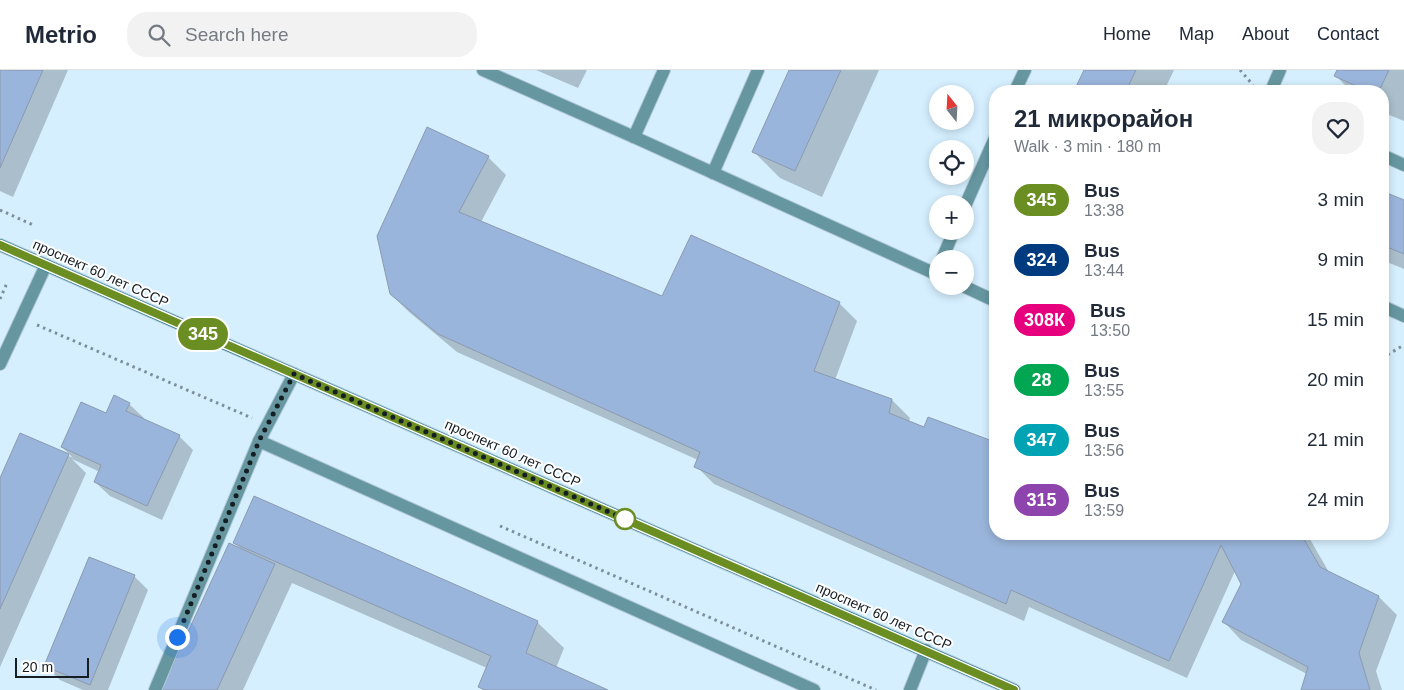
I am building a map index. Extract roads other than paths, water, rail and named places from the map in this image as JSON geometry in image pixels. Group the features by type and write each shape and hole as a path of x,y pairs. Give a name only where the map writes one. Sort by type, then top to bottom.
{"main road":[{"name":"проспект 60 лет СССР","path":"0,245 1014,690"}],"lane":[{"path":"483,70 929,268"},
{"path":"634,137 664,70"},
{"path":"713,173 758,70"},
{"path":"1018,85 1025,70"},
{"path":"1274,85 1280,70"},
{"path":"970,195 989,152"},
{"path":"1389,158 1404,165"},
{"path":"0,364 46,265"},
{"path":"974,291 989,298"},
{"path":"1389,309 1404,316"},
{"path":"155,690 259,441 294,374"},
{"path":"259,441 814,690"},
{"path":"910,690 926,650"}]}
